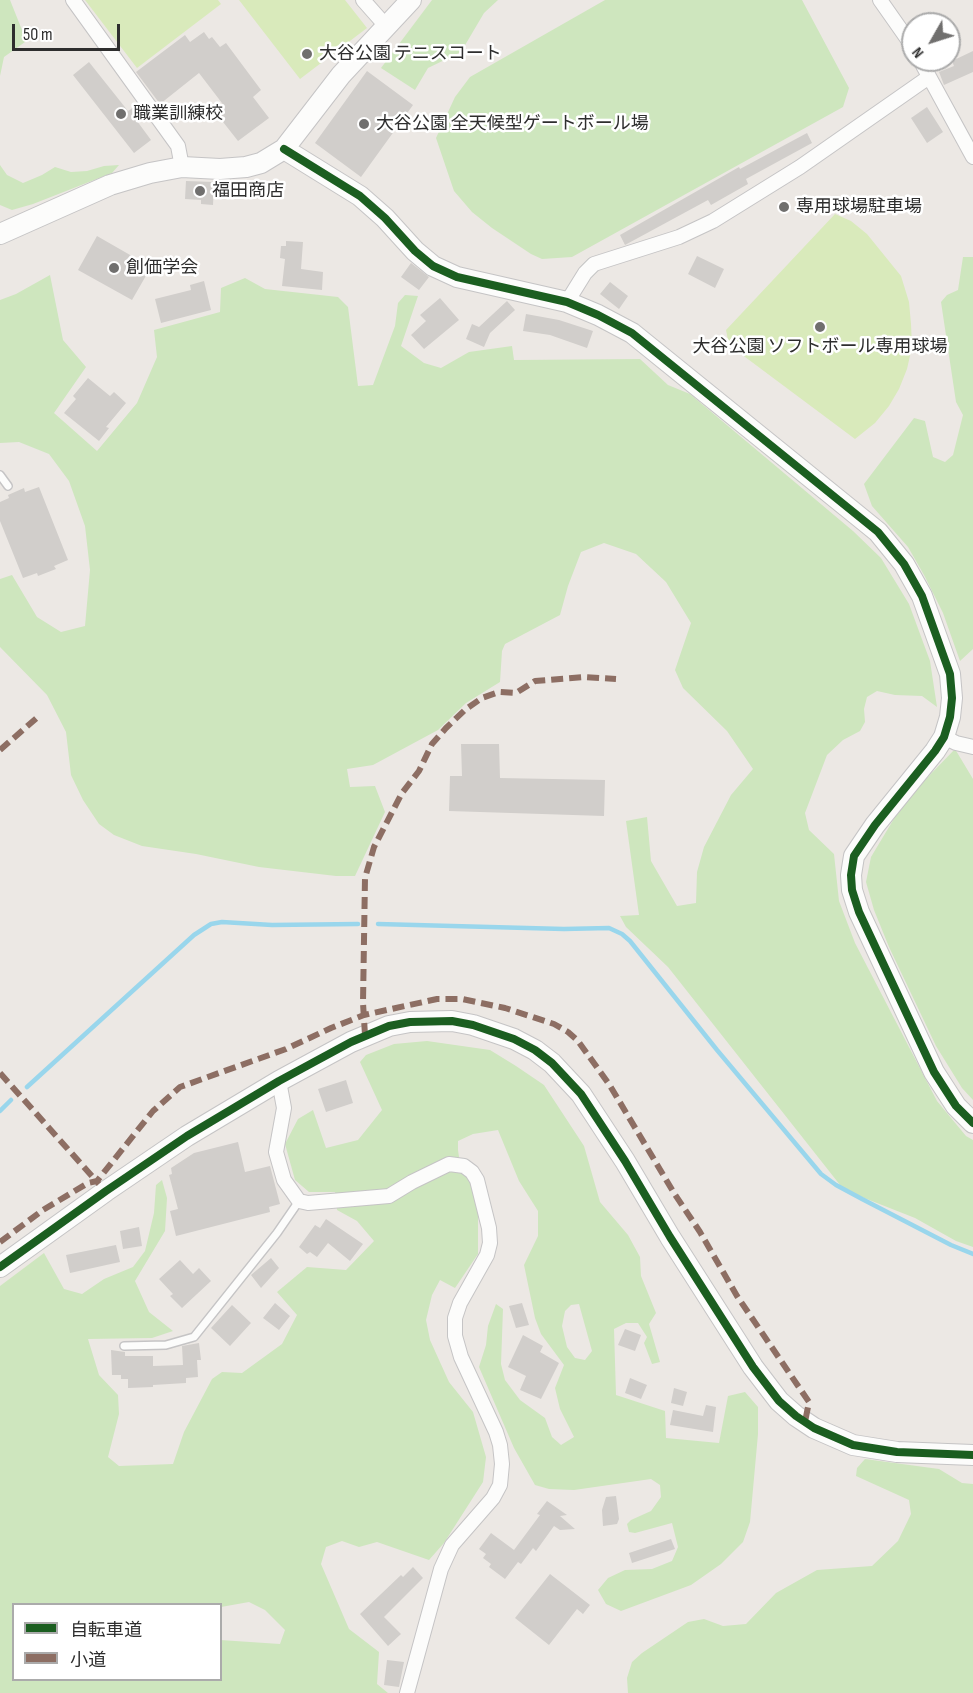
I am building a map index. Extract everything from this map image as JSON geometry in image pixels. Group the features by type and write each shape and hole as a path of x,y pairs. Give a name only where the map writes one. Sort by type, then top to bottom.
{"street":[{"path":"73,0 178,146 182,167"},
{"path":"363,0 386,26"},
{"path":"0,234 110,185 150,173 182,167 220,169 261,163 284,149 340,75 411,0"},
{"path":"880,0 901,30"},
{"path":"926,72 973,157"},
{"path":"567,302 585,273 594,264 679,237 713,221 800,167 929,77"},
{"path":"284,149 360,196 433,266 457,277 567,302 632,333 878,532 904,564 922,596 950,674 952,698 950,717 944,737 924,766 864,840 854,856 851,875 852,890 859,912 934,1072 956,1106 973,1122"},
{"path":"944,737 973,747"},
{"path":"0,1267 187,1136 279,1081 365,1035 389,1026 410,1022 452,1021 473,1025 514,1039 552,1063 581,1094 626,1161 670,1237 765,1385 779,1401 814,1428 853,1445 897,1452 973,1455"},
{"path":"279,1081 284,1108 276,1152 284,1180 291,1193 299,1201 308,1203 389,1196 449,1164 457,1165 464,1166 477,1180 489,1228 490,1243 487,1255 460,1304 455,1318 455,1336 461,1356 500,1445 502,1464 500,1485 493,1498 452,1545 441,1569 407,1693"}],"lane":[{"path":"0,476 8,486"},
{"path":"124,1346 166,1345 194,1337 277,1233 299,1201"}],"green space":[{"path":"0,0 10,0 25,42 4,57 0,76"},
{"path":"85,0 218,0 221,4 137,68"},
{"name":"大谷公園 テニスコート","path":"239,0 345,0 367,28 300,79"},
{"path":"432,0 498,0 484,13 461,52 428,68 415,90 381,68"},
{"path":"605,0 802,0 849,88 843,107 572,257 542,259 492,228 472,212 454,191 436,138 455,97 470,77"},
{"path":"0,165 7,175 23,183 55,167 71,172 119,165 112,173 12,210 0,205"},
{"name":"大谷公園 ソフトボール専用球場","path":"835,214 851,221 867,234 901,276 909,302 911,324 912,347 899,389 875,423 855,439 729,345 726,330"},
{"path":"963,257 973,257 973,649 960,661 943,613 924,575 908,547 872,506 864,484 914,418 925,421 933,457 945,462 953,455 963,415 956,402 941,302 947,295 958,290"},
{"path":"50,275 63,340 86,367 54,413 97,451 137,403 157,357 154,330 220,312 221,288 245,278 265,289 338,297 348,307 358,386 373,385 395,326 398,303 405,295 418,296 401,346 424,363 441,368 469,352 512,346 514,360 640,359 668,385 690,394 853,531 881,558 909,604 930,661 937,707 922,696 895,695 877,691 867,697 864,709 865,722 860,731 843,740 827,755 805,813 809,830 834,854 839,901 855,943 937,1101 966,1136 973,1140 973,1247 956,1241 915,1218 844,1190 668,967 626,927 620,916 639,915 626,821 647,817 651,861 677,906 696,903 697,872 704,847 731,795 753,769 727,731 683,688 675,670 691,623 666,582 636,554 604,543 581,552 560,615 505,644 502,651 500,682 466,703 438,730 373,765 347,769 350,787 375,786 385,812 355,876 259,867 142,846 114,835 99,824 83,800 71,775 66,732 47,695 0,647 0,579 12,575 37,617 61,632 85,626 90,570 85,526 69,481 49,454 19,442 0,443 0,300"},
{"path":"955,749 973,779 973,1100 962,1088 936,1046 889,947 866,882 871,857 898,812"},
{"path":"427,1041 490,1050 544,1085 584,1146 600,1202 628,1235 640,1257 641,1276 656,1313 649,1324 660,1362 652,1364 644,1343 647,1337 638,1323 626,1323 614,1329 616,1395 665,1411 666,1438 719,1443 728,1396 745,1392 758,1407 758,1434 750,1522 743,1542 721,1564 691,1585 621,1611 606,1604 598,1590 608,1578 625,1570 652,1569 672,1561 678,1547 672,1523 635,1533 629,1532 627,1524 651,1511 661,1497 660,1485 651,1479 574,1490 549,1489 535,1485 514,1448 479,1367 486,1345 488,1326 496,1304 503,1309 501,1364 505,1380 520,1400 545,1418 552,1437 561,1445 574,1437 560,1409 555,1388 564,1365 541,1334 535,1318 524,1265 538,1236 538,1211 519,1181 498,1130 473,1134 458,1141 458,1150 461,1171 470,1180 478,1213 478,1254 455,1288 440,1280 432,1295 426,1320 430,1340 449,1382 473,1412 486,1457 483,1482 444,1543 429,1560 377,1542 359,1547 342,1541 326,1547 321,1564 349,1629 379,1652 377,1684 388,1693 0,1693 0,1286 44,1253 64,1289 82,1294 104,1279 133,1267 145,1251 154,1213 156,1185 162,1180 167,1198 165,1231 135,1281 149,1312 173,1331 152,1338 88,1339 99,1375 118,1395 119,1414 108,1457 119,1466 173,1464 184,1432 212,1379 222,1372 242,1373 282,1344 297,1315 277,1292 307,1267 346,1270 374,1241 357,1221 337,1210 335,1192 309,1192 295,1180 285,1144 298,1119 313,1110 326,1148 358,1140 382,1110 360,1062 366,1055 394,1044","holes":["579,1304 592,1351 585,1360 575,1358 567,1347 562,1326 565,1311 571,1305"]},
{"path":"865,1459 939,1469 962,1483 973,1484 973,1693 628,1693 627,1678 632,1662 688,1622 704,1619 723,1626 746,1624 776,1593 817,1570 872,1566 898,1541 911,1514 909,1500 856,1476 857,1468"}],"building":[{"path":"204,32 209,39 212,37 220,47 226,43 261,90 253,97 269,118 238,141 216,113 225,107 199,73 160,104 136,72 185,35 190,42"},
{"path":"973,51 973,72 944,85 939,72 961,72 961,57"},
{"name":"職業訓練校","path":"89,62 128,111 134,107 142,117 137,121 151,140 134,153 73,75"},
{"name":"大谷公園 全天候型ゲートボール場","path":"367,71 413,105 361,177 315,143"},
{"path":"927,107 943,132 927,143 911,118"},
{"path":"807,133 812,143 746,179 748,184 711,205 708,200 625,245 620,235 739,167 740,169"},
{"name":"福田商店","path":"186,181 214,182 213,205 201,204 201,200 185,199"},
{"name":"創価学会","path":"97,236 151,267 132,300 78,270"},
{"path":"286,241 303,242 301,269 323,272 322,290 282,286 285,259 280,258 281,246 286,246"},
{"path":"697,256 724,269 715,288 688,274"},
{"path":"411,263 429,277 419,290 401,277"},
{"path":"204,281 211,310 161,323 155,299 191,290 190,285"},
{"path":"610,282 628,296 619,309 600,294"},
{"path":"440,298 459,320 424,349 411,335 426,321 420,315"},
{"path":"507,301 515,310 490,333 484,347 466,339 472,324 479,327"},
{"path":"526,314 559,320 593,331 587,348 550,335 523,331"},
{"path":"88,378 110,396 114,392 126,403 106,427 109,428 99,441 64,413 76,399 73,396"},
{"path":"39,487 68,560 54,566 56,569 38,576 37,573 23,578 0,521 0,502 9,498 8,495 24,488 25,492"},
{"path":"461,744 499,744 500,778 605,780 604,816 449,811 450,776 462,776"},
{"path":"346,1080 353,1103 326,1112 318,1089"},
{"path":"238,1142 245,1172 270,1166 280,1204 269,1207 270,1212 176,1236 170,1211 178,1209 169,1175 172,1174 171,1168 194,1153"},
{"path":"326,1219 363,1244 350,1261 328,1243 317,1257 310,1252 307,1254 299,1247 315,1225 320,1228"},
{"path":"139,1227 142,1246 123,1249 120,1231"},
{"path":"116,1245 120,1262 70,1273 66,1255"},
{"path":"271,1258 279,1268 261,1288 251,1275"},
{"path":"180,1260 193,1274 199,1268 211,1281 182,1308 170,1296 173,1294 159,1279"},
{"path":"275,1303 290,1316 279,1330 263,1318"},
{"path":"522,1303 529,1325 516,1328 509,1306"},
{"path":"232,1305 251,1323 230,1346 211,1328"},
{"path":"625,1329 641,1335 635,1351 618,1345"},
{"path":"523,1335 543,1346 540,1352 559,1363 541,1399 520,1390 526,1376 508,1367"},
{"path":"199,1343 201,1360 197,1360 198,1377 186,1378 186,1383 128,1388 128,1379 121,1379 121,1375 112,1375 111,1350 125,1352 125,1356 153,1356 153,1366 183,1365 182,1346"},
{"path":"630,1378 647,1385 641,1399 625,1393"},
{"path":"674,1388 687,1392 683,1406 671,1403"},
{"path":"706,1405 716,1407 713,1432 670,1425 673,1410 703,1416"},
{"path":"616,1496 619,1519 617,1524 603,1526 602,1510 606,1497"},
{"path":"547,1501 567,1515 560,1516 575,1529 560,1530 554,1526 536,1551 533,1548 521,1564 518,1562 505,1579 489,1567 491,1564 483,1558 486,1554 479,1549 491,1533 514,1550 540,1515 537,1514"},
{"path":"671,1539 675,1549 632,1563 629,1553"},
{"path":"413,1567 423,1578 384,1617 401,1634 388,1646 360,1614 401,1575 403,1577"},
{"path":"550,1574 590,1605 583,1614 577,1609 549,1645 515,1618"},
{"path":"387,1660 404,1662 399,1687 384,1685"}],"waterway":[{"path":"27,1087 194,935 211,924 222,922 272,925 358,924"},
{"path":"378,924 609,928 622,934 821,1174 862,1199 973,1254"},
{"path":"0,1111 11,1100"}],"marked path":[{"path":"365,1035 363,1003 365,878 374,847 402,793 419,771 432,744 466,709 482,698 499,692 516,693 535,681 585,677 616,679"},
{"path":"0,750 40,715"},
{"path":"0,1242 43,1210 88,1183 97,1181 153,1111 180,1087 286,1049 364,1015 437,999 462,999 505,1008 554,1024 578,1041 609,1084 737,1296 809,1402 805,1422"},
{"path":"0,1073 99,1184"}],"cycle path":[{"path":"284,149 360,196 433,266 457,277 567,302 632,333 878,532 904,564 922,596 950,674 952,698 950,717 944,737 935,751 875,825 854,856 851,875 852,890 859,912 934,1072 956,1106 973,1123"},
{"path":"0,1267 187,1136 279,1081 351,1042 389,1026 410,1022 452,1021 473,1025 514,1039 535,1050 552,1063 581,1094 753,1367 779,1401 796,1416 814,1428 853,1445 897,1452 973,1455"}],"place":[{"name":"大谷公園 テニスコート","path":"307,54"},
{"name":"職業訓練校","path":"121,114"},
{"name":"大谷公園 全天候型ゲートボール場","path":"364,124"},
{"name":"福田商店","path":"200,191"},
{"name":"専用球場駐車場","path":"784,207"},
{"name":"創価学会","path":"114,268"},
{"name":"大谷公園 ソフトボール専用球場","path":"820,327"}]}
